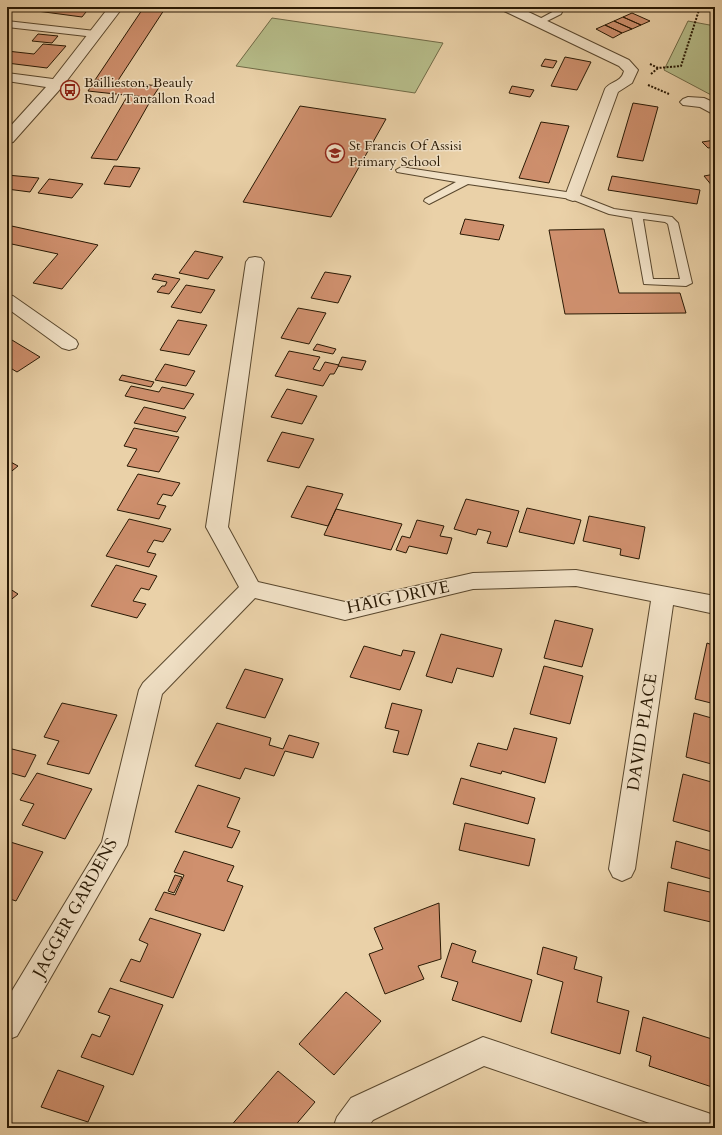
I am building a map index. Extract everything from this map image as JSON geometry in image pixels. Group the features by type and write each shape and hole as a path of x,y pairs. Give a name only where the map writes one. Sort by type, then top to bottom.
{"street":[{"path":"7,139 57,84 116,7"},
{"path":"507,7 624,63 631,70 630,77 624,84 612,89 573,196"},
{"path":"7,77 57,84"},
{"path":"688,102 704,103 715,110"},
{"path":"251,589 217,527 255,262"},
{"path":"7,300 68,344"},
{"name":"HAIG DRIVE","path":"251,589 346,611 473,581 576,578 715,605"},
{"name":"JAGGER GARDENS","path":"7,1026 114,845 151,690 251,589"},
{"name":"DAVID PLACE","path":"622,869 663,595"},
{"path":"348,1128 362,1109 483,1050 708,1128"}],"lane":[{"path":"538,22 558,12"},
{"path":"7,24 95,34"},
{"path":"401,170 573,196 597,207 637,215 668,219 673,223 686,283 648,282 637,215"},
{"path":"428,201 466,181"}],"path":[{"path":"644,61 658,68 681,66 700,7"},
{"path":"630,77 688,102"}],"green space":[{"path":"272,18 443,43 415,93 236,66"},
{"path":"688,21 715,26 715,97 664,70"}],"building":[{"path":"7,7 90,7 82,17"},
{"path":"144,7 166,7 117,82 95,80"},
{"path":"405,7 421,7 419,11 404,9"},
{"path":"632,13 650,21 641,25 623,17"},
{"path":"623,17 641,25 632,29 614,21"},
{"path":"614,21 632,29 622,33 605,25"},
{"path":"605,25 622,33 613,38 596,29"},
{"path":"38,34 58,36 52,43 32,41"},
{"path":"43,44 66,46 47,68 7,63 7,51 34,54"},
{"path":"565,57 591,62 577,90 551,86"},
{"path":"545,59 557,61 553,68 541,66"},
{"path":"95,80 160,86 152,98 88,91"},
{"path":"512,86 534,90 530,97 509,93"},
{"path":"128,95 152,98 117,160 91,158"},
{"path":"633,103 658,107 643,161 617,157"},
{"path":"300,106 386,119 331,217 243,202"},
{"path":"541,122 569,126 549,183 519,178"},
{"path":"715,140 715,147 708,148 702,142"},
{"path":"114,166 140,168 130,187 104,184"},
{"path":"715,174 715,186 713,187 704,176"},
{"path":"7,175 39,178 30,192 7,189"},
{"path":"612,176 700,190 697,204 608,190"},
{"path":"49,179 83,184 72,198 38,193"},
{"path":"465,219 504,225 499,240 460,234"},
{"path":"7,225 98,245 62,289 33,283 58,254 7,243"},
{"path":"604,229 619,293 680,293 686,313 565,314 549,230"},
{"path":"195,251 223,257 208,279 179,273"},
{"path":"325,272 351,276 338,303 311,298"},
{"path":"155,274 180,279 169,294 157,292 162,286 165,286 167,282 152,279"},
{"path":"186,285 215,290 201,313 171,307"},
{"path":"298,308 326,313 309,344 281,338"},
{"path":"178,320 207,325 189,355 160,350"},
{"path":"7,337 40,357 17,372 7,366"},
{"path":"317,344 336,349 333,354 313,350"},
{"path":"289,351 320,357 313,369 320,371 325,362 339,365 334,374 330,374 323,386 275,376"},
{"path":"342,357 366,361 362,370 338,366"},
{"path":"165,364 195,371 186,386 155,380"},
{"path":"122,375 154,382 151,387 119,380"},
{"path":"131,386 159,392 162,387 194,394 184,409 125,396"},
{"path":"287,389 317,396 302,424 271,417"},
{"path":"144,407 186,417 177,432 134,423"},
{"path":"134,428 179,437 159,472 127,466 137,449 124,446"},
{"path":"282,432 314,439 299,468 267,461"},
{"path":"7,460 18,466 7,475"},
{"path":"138,474 180,483 172,496 163,494 157,504 166,506 159,519 117,510"},
{"path":"307,486 343,494 328,526 291,517"},
{"path":"466,499 519,511 507,547 487,543 491,532 478,529 476,535 454,529"},
{"path":"527,508 581,520 574,544 519,532"},
{"path":"336,509 402,524 391,550 324,535"},
{"path":"589,516 645,527 639,559 620,555 621,549 583,541"},
{"path":"129,519 171,529 163,542 154,540 147,552 156,554 149,567 106,556"},
{"path":"417,520 444,526 440,536 452,538 447,554 409,546 406,553 396,550 402,536 410,538"},
{"path":"116,565 157,576 149,590 141,588 133,601 146,604 137,618 91,606"},
{"path":"7,587 18,594 7,603"},
{"path":"555,620 593,629 582,667 544,658"},
{"path":"441,634 502,649 493,677 457,668 452,683 426,676"},
{"path":"707,643 715,646 715,704 695,699"},
{"path":"364,646 401,656 403,650 415,652 400,690 350,677"},
{"path":"544,666 583,676 570,724 530,714"},
{"path":"245,669 283,679 265,718 226,708"},
{"path":"62,703 117,715 89,774 47,764 59,741 44,737"},
{"path":"392,703 422,710 408,755 393,752 399,731 385,728"},
{"path":"694,713 715,719 715,765 686,757"},
{"path":"217,723 271,738 269,745 283,749 289,735 319,743 313,758 285,751 274,776 245,768 240,779 195,766"},
{"path":"514,728 557,738 545,783 502,771 501,774 470,766 478,743 507,750"},
{"path":"8,748 36,755 25,777 7,772"},
{"path":"37,773 92,789 65,839 22,825 34,804 20,800"},
{"path":"683,774 715,783 715,833 673,821"},
{"path":"461,778 535,798 528,824 453,804"},
{"path":"198,785 240,798 227,827 240,831 232,848 175,832"},
{"path":"465,823 535,839 529,866 459,850"},
{"path":"7,841 43,852 16,901 7,898"},
{"path":"676,841 715,852 715,880 671,868"},
{"path":"184,851 234,866 227,881 243,886 224,931 155,910 164,892 175,895 184,875 174,872"},
{"path":"175,875 182,877 174,893 168,891"},
{"path":"668,882 714,893 711,922 664,911"},
{"path":"439,903 441,959 418,966 424,979 385,994 369,954 383,949 374,928"},
{"path":"150,918 201,934 173,998 120,981 131,959 140,962 148,944 139,940"},
{"path":"452,943 476,951 472,962 532,980 521,1022 452,1000 458,982 441,977"},
{"path":"543,947 577,957 574,969 602,977 597,1002 629,1011 620,1054 551,1033 563,982 537,974"},
{"path":"110,988 163,1005 133,1075 81,1057 92,1034 100,1037 110,1016 98,1012"},
{"path":"346,992 381,1021 334,1075 299,1044"},
{"path":"643,1017 715,1040 715,1088 649,1066 651,1056 636,1051"},
{"path":"58,1070 104,1086 88,1122 41,1107"},
{"path":"278,1071 315,1102 293,1128 229,1128"}],"place":[{"name":"Baillieston, Beauly Road/ Tantallon Road","path":"70,90"},
{"name":"St Francis Of Assisi Primary School","path":"335,153"}]}
